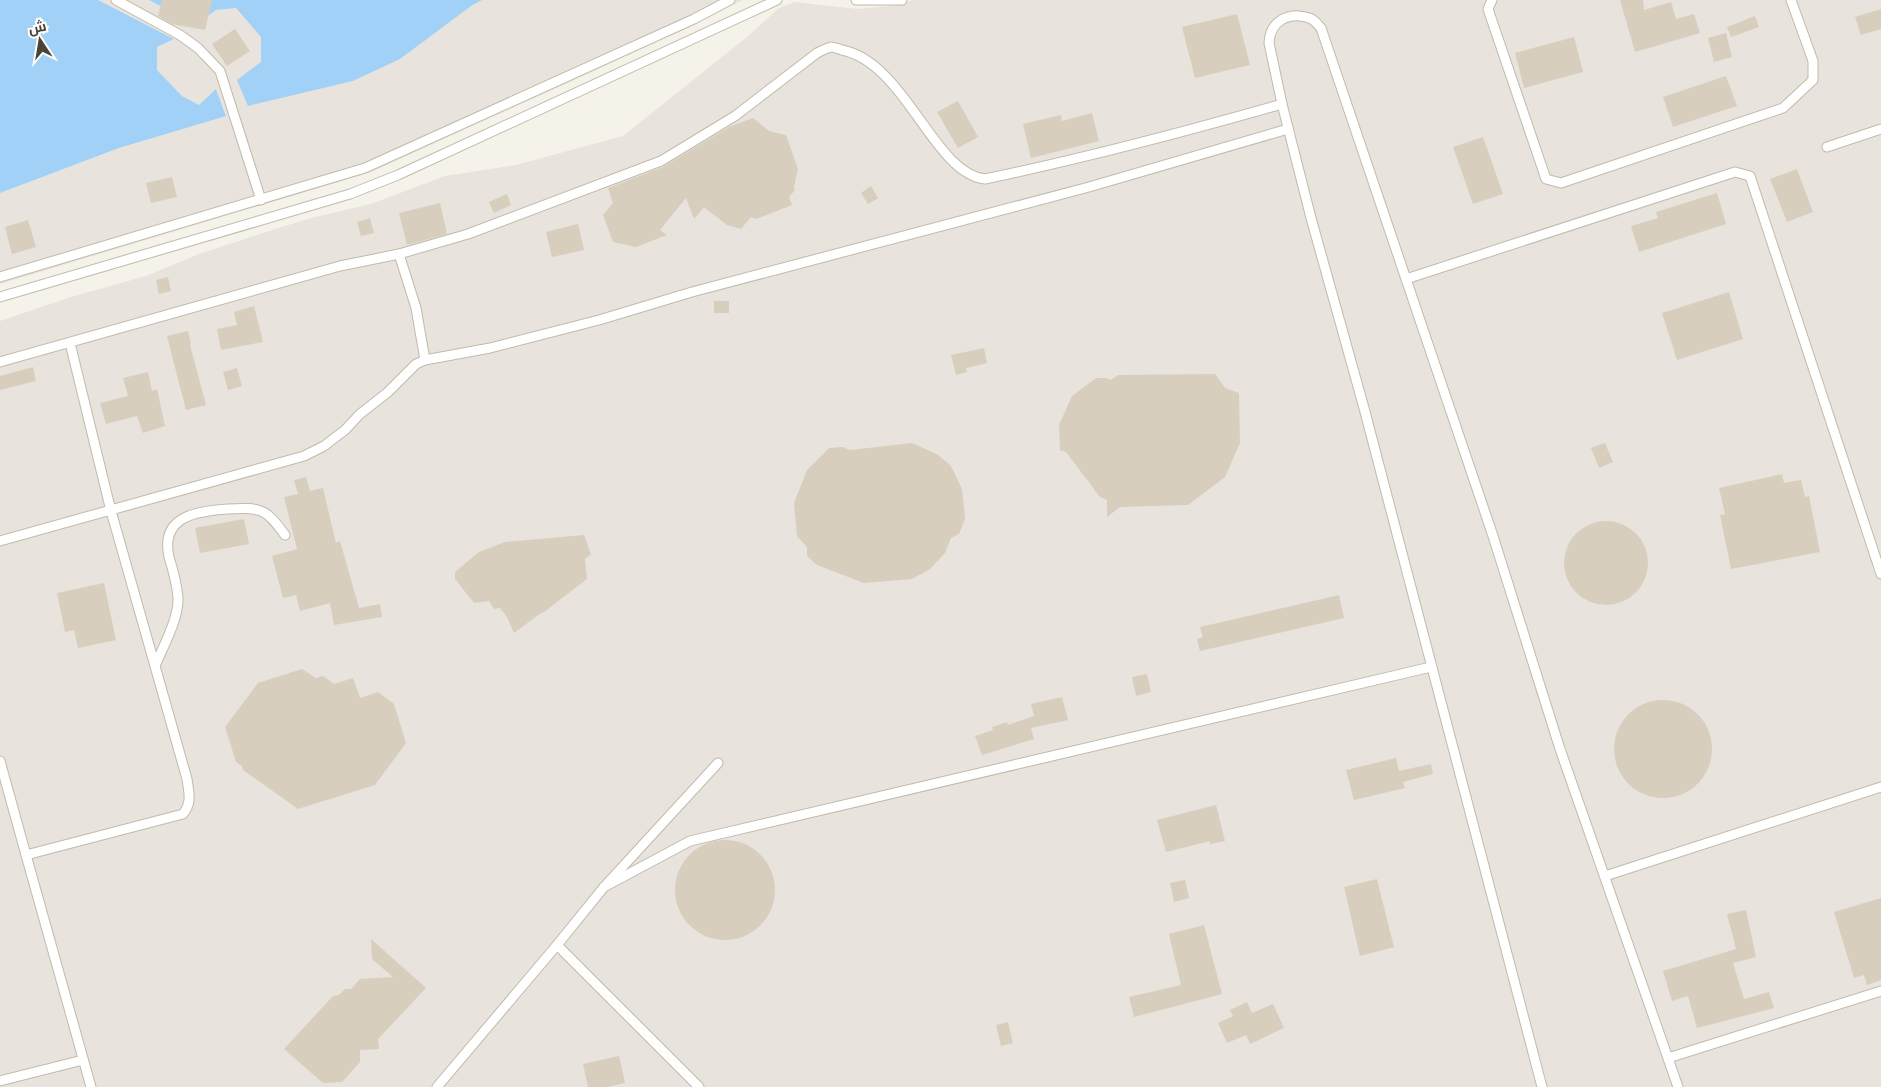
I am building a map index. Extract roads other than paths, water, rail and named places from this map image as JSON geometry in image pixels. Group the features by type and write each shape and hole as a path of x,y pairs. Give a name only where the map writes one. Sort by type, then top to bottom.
{"lane":[{"path":"116,0 180,35 198,48 220,71 261,200"},
{"path":"0,277 364,168 685,23 730,0"},
{"path":"0,297 350,194 390,178 777,0"},
{"path":"856,0 902,0"},
{"path":"1492,0 1488,10 1546,179 1561,184 1783,108 1813,80 1813,61 1791,0"},
{"path":"1542,1087 1364,408 1288,129 1269,43 1269,34 1275,24 1282,19 1298,16 1311,18 1321,28 1493,536 1560,748 1678,1087"},
{"path":"0,362 340,266 400,254 468,234 661,161 735,116 817,53 832,47 852,51 870,61 906,99 952,161 970,176 977,178 985,179 1019,172 1158,139 1282,104"},
{"path":"1827,147 1881,128"},
{"path":"0,541 304,456 324,446 345,430 360,414 388,392 416,364 425,360 490,348 599,320 692,292 1089,187 1288,129"},
{"path":"1406,279 1735,172 1750,176 1881,574"},
{"path":"400,254 416,308 425,360"},
{"path":"26,855 183,814 187,809 190,799 187,779 111,511 70,343"},
{"path":"155,666 176,612 178,599 167,542 170,530 177,521 211,510 245,508 261,510 271,516 285,535"},
{"path":"604,887 690,841 1431,667"},
{"path":"0,761 90,1087"},
{"path":"437,1087 604,887 718,763"},
{"path":"1605,876 1881,787"},
{"path":"557,945 699,1087"},
{"path":"1668,1058 1881,990"},
{"path":"0,1081 83,1060"}],"water":[{"path":"0,0 98,0 174,39 157,47 157,70 182,96 199,105 216,89 226,116 119,148 0,193"},
{"path":"149,0 482,0 471,6 400,59 353,81 248,106 237,80 261,62 261,37 236,8 216,10 195,25"}]}
